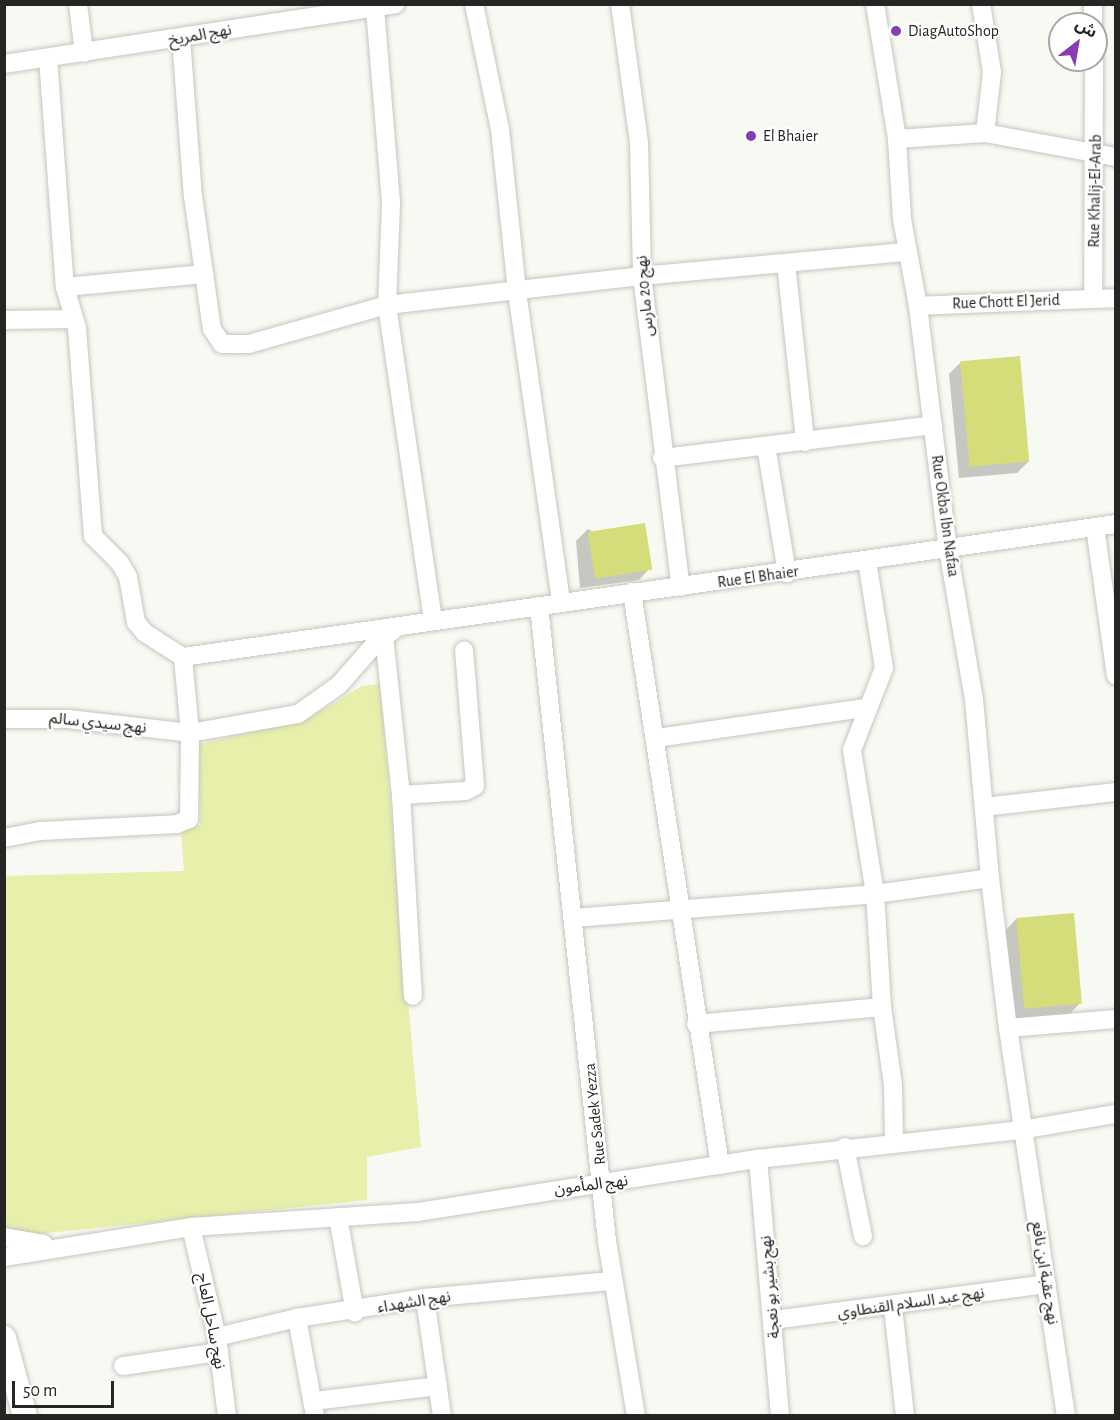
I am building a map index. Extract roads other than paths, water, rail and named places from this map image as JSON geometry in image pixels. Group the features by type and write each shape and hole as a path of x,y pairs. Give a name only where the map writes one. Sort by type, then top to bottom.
{"main road":[{"path":"4,1338 22,1415"}],"street":[{"path":"78,4 84,53"},
{"name":"نهج المريخ","path":"4,64 181,38 276,13 375,8 395,4"},
{"path":"474,4 500,129 517,292 561,603"},
{"name":"نهج 20 مارس","path":"620,4 639,142 642,276 662,458 681,587"},
{"name":"Rue Okba Ibn Nafaa","path":"875,4 897,139 907,252 918,306 948,549 974,699 990,878 1022,1130"},
{"path":"981,4 992,72 985,133"},
{"path":"375,8 391,203 387,305 433,621"},
{"path":"181,38 204,274 212,329 222,344 249,344 387,305 642,276 907,252"},
{"path":"4,838 41,831 186,822 190,814 190,733 183,657 145,633 136,622 128,578 120,564 93,536 74,319 65,287 48,58"},
{"name":"Rue Khalij-El-Arab","path":"1093,299 1096,154 1094,72"},
{"path":"897,139 985,133 1116,157"},
{"path":"786,263 805,442"},
{"path":"65,287 204,274"},
{"path":"1093,299 1116,298"},
{"name":"Rue Chott El Jerid","path":"918,306 1093,299"},
{"path":"4,320 74,319"},
{"path":"662,458 933,425"},
{"path":"766,446 787,573"},
{"name":"Rue El Bhaier","path":"183,657 633,592 787,573 1116,524"},
{"path":"1095,527 1116,676"},
{"path":"867,561 884,668 879,687 865,708 852,750 875,894 882,1007 893,1085 894,1142"},
{"path":"633,592 656,738 678,908 720,1165"},
{"name":"Rue Sadek Yezza","path":"539,606 613,1281 636,1416"},
{"name":"نهج سيدي سالم","path":"4,719 68,719 190,733 298,714 339,685 384,636 400,626"},
{"path":"384,636 401,795 413,996"},
{"path":"401,795 466,791 475,786 464,650"},
{"path":"656,738 865,708"},
{"path":"984,807 1116,792"},
{"path":"573,918 875,894 990,878"},
{"path":"696,1024 882,1007"},
{"path":"1008,1028 1116,1019"},
{"name":"نهج المأمون","path":"4,1257 191,1227 418,1212 758,1159 845,1147 1022,1130 1116,1114"},
{"name":"نهج عقبة ابن نافع","path":"1022,1130 1066,1416"},
{"path":"845,1147 862,1236"},
{"name":"نهج بشير بو نعجة","path":"758,1159 774,1320 780,1416"},
{"path":"338,1217 355,1312"},
{"name":"نهج ساحل العاج","path":"191,1227 218,1345 227,1416"},
{"name":"نهج المأمون","path":"4,1237 65,1247"},
{"name":"نهج الشهداء","path":"123,1366 218,1345 297,1318 355,1312 425,1298 613,1281"},
{"name":"نهج عبد السلام القنطاوي","path":"774,1320 893,1307 1047,1284"},
{"path":"425,1298 442,1416"},
{"path":"893,1307 905,1416"},
{"path":"297,1318 314,1408 438,1386"}],"place":[{"name":"DiagAutoShop","path":"896,31"},
{"name":"El Bhaier","path":"751,136"}]}
